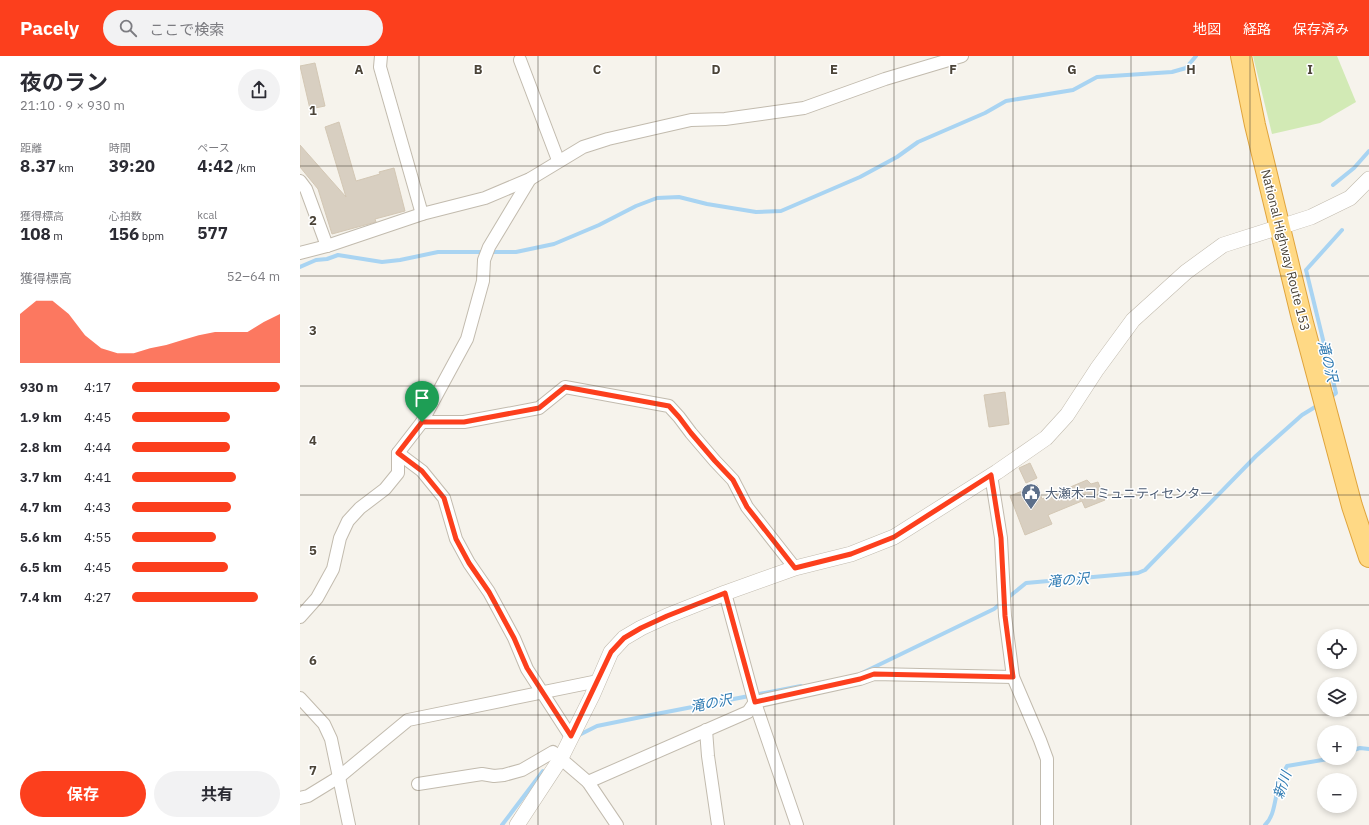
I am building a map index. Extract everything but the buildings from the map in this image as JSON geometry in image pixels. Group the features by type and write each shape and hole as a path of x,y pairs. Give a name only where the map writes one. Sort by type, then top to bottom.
{"highway":[{"name":"National Highway Route 153","path":"1241,56 1255,125 1324,402 1352,506 1369,557"}],"street":[{"path":"381,56 380,67 422,214"},
{"path":"300,253 327,246 422,214 485,198 530,179 558,160 583,147 602,141 691,120 725,119 804,108 885,79 962,56"},
{"path":"520,60 558,160"},
{"path":"300,617 317,598 333,569 340,538 348,521 360,508 385,489 398,473 398,453 422,422 467,339 483,281 487,253 530,179"},
{"path":"517,825 560,758 611,652 624,638 667,616 725,593 795,568 851,554 894,537 1046,438 1067,415 1097,369 1134,320 1186,272 1223,245 1311,217 1350,198 1369,179"},
{"path":"300,181 306,189 327,246"},
{"path":"422,422 464,422 539,408 565,387 669,406 733,480 747,507 795,568"},
{"path":"398,453 422,471 444,498 456,539 469,563 489,592 514,638 527,668 571,736"},
{"path":"991,475 1001,538 1005,611 1013,677 1047,759 1047,825"},
{"path":"725,593 755,701 797,825"},
{"path":"588,782 748,712 755,701 860,679 874,674 1013,677"},
{"path":"300,798 308,796 339,777 408,720 598,681"},
{"path":"300,698 324,724 331,739 348,825"},
{"path":"706,730 708,756 718,825"},
{"path":"418,784 482,774 494,776 504,775 522,770 552,752 588,782 617,825"}],"green space":[{"path":"1253,56 1337,56 1356,102 1320,123 1272,134"}],"waterway":[{"path":"300,267 316,260 327,259 338,255 382,262 438,252 516,252 554,244 599,225 636,206 657,198 679,197 707,204 756,212 781,211 860,177 897,157 918,142 985,113 1006,101 1073,90 1097,77 1172,72 1186,68 1196,56"},
{"name":"滝の沢","path":"1333,185 1354,168 1369,151"},
{"name":"滝の沢","path":"1329,398 1336,393 1306,270 1342,230"},
{"name":"滝の沢","path":"862,673 994,609 1026,583 1138,573 1145,570 1256,456 1302,415 1320,404"},
{"name":"滝の沢","path":"579,735 597,726 801,686"},
{"name":"新川","path":"1357,749 1369,749"},
{"name":"新川","path":"1265,825 1272,814 1280,782 1287,766 1317,761"},
{"name":"滝の沢","path":"502,825 543,771"}],"place":[{"name":"大瀬木コミュニティセンター","path":"1031,510"}],"route":[{"path":"565,387 669,406 733,480 747,507 795,568 851,554 894,537 991,475 1001,538 1005,616 1013,677 874,674 860,679 755,702 725,593 667,616 624,638 611,652 592,696 571,736 527,668 514,638 489,592 469,563 456,539 444,498 422,471 398,453 422,422 464,422 539,408 565,387"}]}
